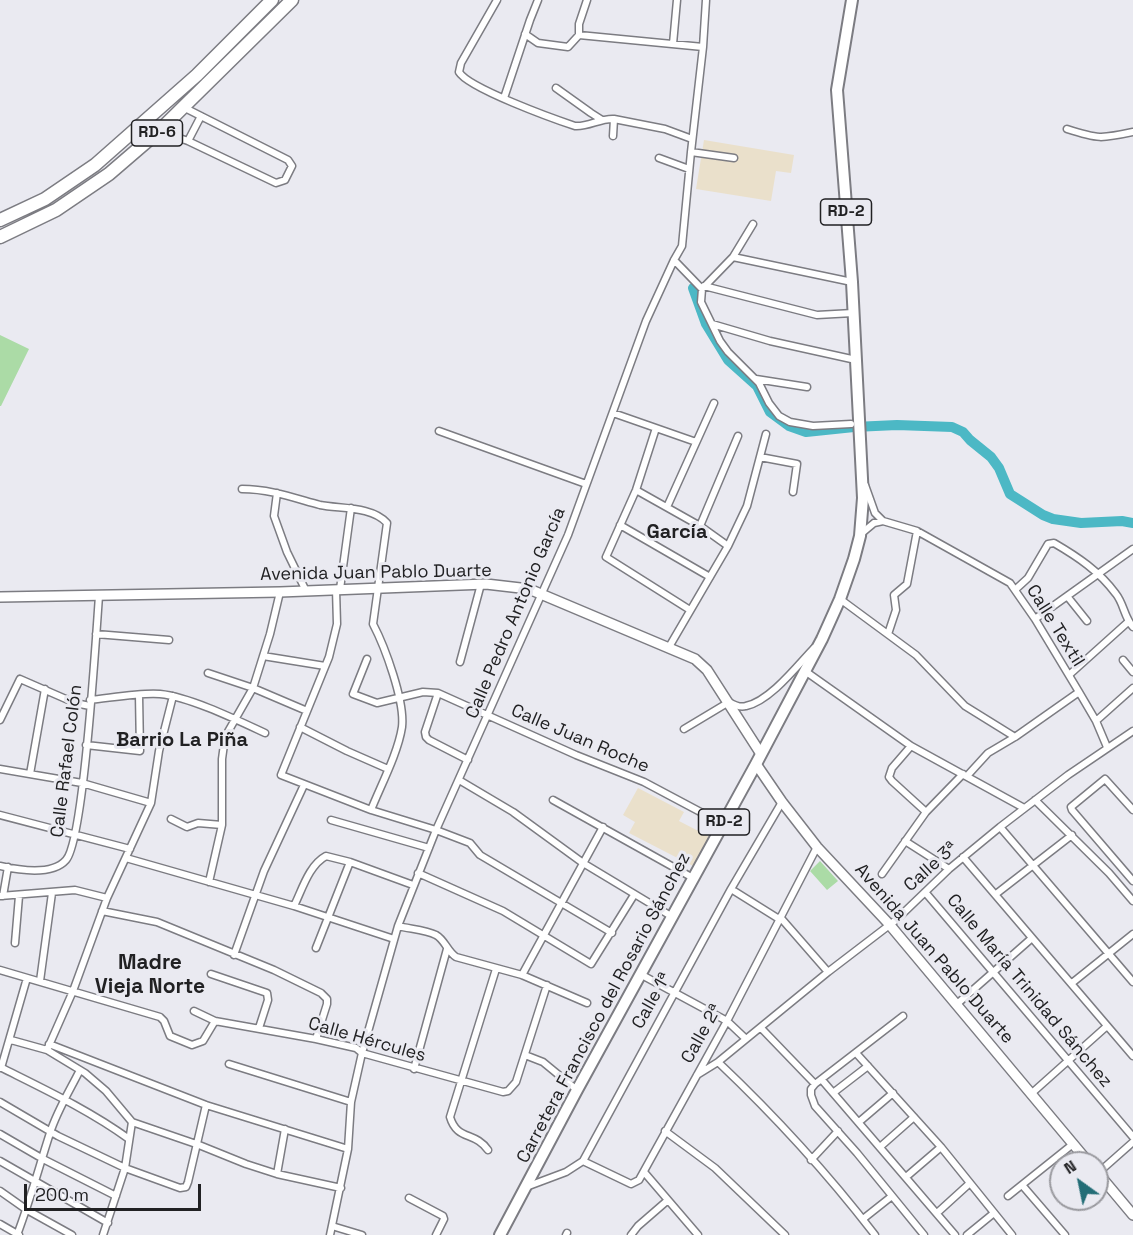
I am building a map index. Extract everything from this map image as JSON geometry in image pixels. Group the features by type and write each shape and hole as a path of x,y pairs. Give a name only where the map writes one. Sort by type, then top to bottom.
{"highway":[{"name":"RD-6","path":"0,220 45,199 94,165 197,75 272,0"},
{"name":"RD-6","path":"0,237 56,210 109,174 159,131 292,0"}],"main road":[{"name":"Carretera Francisco del Rosario Sánchez","path":"500,1235 822,639 840,599 860,536 863,480 859,438 855,425 856,360 852,282 837,90 852,0"},
{"name":"Avenida Juan Pablo Duarte","path":"0,597 280,592 481,584 529,589 695,659 707,670 729,702 782,802 817,847 889,924 1078,1151"},
{"path":"1109,1186 1133,1215"}],"street":[{"path":"497,0 461,63 459,72 464,79 504,98 575,126 614,119 665,129 692,139"},
{"path":"504,98 538,0"},
{"path":"525,34 538,43 563,48 572,45 579,35 579,24 587,0"},
{"path":"673,44 677,0"},
{"name":"Calle Pedro Antonio García","path":"330,1235 348,1149 351,1102 362,1053 398,926 436,830 543,595 568,535 646,321 682,246 706,0"},
{"path":"579,35 703,47"},
{"path":"556,88 602,120"},
{"path":"159,131 188,141 276,183 285,180 292,166 288,160 183,107"},
{"path":"188,141 201,116"},
{"path":"613,136 614,119"},
{"path":"1067,129 1097,138 1110,138 1133,132"},
{"path":"691,152 734,158"},
{"path":"659,158 689,169"},
{"path":"753,224 733,256 703,288 701,302 712,324 728,352 755,379 774,411 790,422 813,426 855,425"},
{"path":"733,256 852,282"},
{"path":"674,260 703,288 817,315 853,313"},
{"path":"712,324 770,341 856,360"},
{"path":"755,379 807,387"},
{"path":"667,507 714,403"},
{"path":"613,413 696,442"},
{"path":"656,428 636,490 606,558 690,610"},
{"path":"439,430 586,484"},
{"path":"669,647 728,546 747,506 766,434"},
{"path":"700,526 738,436"},
{"path":"760,457 797,464 793,492"},
{"path":"860,536 869,526 883,521 875,513 863,480"},
{"path":"242,489 260,489 321,505 351,508 383,519 387,525 373,624 380,636 399,698 402,724 388,769 371,810"},
{"path":"636,490 700,526 728,546"},
{"path":"278,493 273,516 306,591"},
{"path":"351,508 338,589 337,624 325,666 281,775 304,786 470,843 480,855 612,933"},
{"name":"Calle Textil","path":"883,521 917,531 1016,589 1096,721 1107,747"},
{"path":"620,525 710,577"},
{"path":"888,634 896,610 894,595 907,584 917,531"},
{"path":"1016,589 1028,579 1044,549 1054,543 1089,564 1120,600 1131,624 1069,675"},
{"path":"1035,619 1133,549"},
{"path":"460,662 481,584"},
{"path":"209,882 222,825 219,765 225,737 230,726 237,720 253,688 280,592"},
{"name":"Calle Rafael Colón","path":"0,866 49,870 68,859 75,834 82,783 99,596"},
{"path":"1067,596 1087,621"},
{"path":"840,599 916,655 965,706 1015,737"},
{"path":"96,634 169,640"},
{"path":"684,729 729,702 745,707 761,700 822,639"},
{"path":"263,656 325,666"},
{"name":"Calle Juan Roche","path":"367,659 353,694 374,702 423,692 438,693 576,755 644,782 723,824"},
{"path":"1123,660 1133,672"},
{"path":"805,671 911,746 1024,808"},
{"path":"208,673 253,688 307,711"},
{"path":"0,720 20,679 75,704 158,693 173,696 265,733"},
{"path":"1096,721 1133,688"},
{"path":"30,774 45,689"},
{"path":"882,874 926,812 988,753 1079,692"},
{"path":"438,693 425,732 426,737 468,760"},
{"path":"86,745 140,751 139,695"},
{"path":"48,1047 73,991 107,898 151,802 159,751 173,696"},
{"path":"300,727 347,752 388,769"},
{"name":"Calle 3ª","path":"697,1075 718,1062 889,924 949,869 1024,808 1107,747 1133,731"},
{"path":"911,746 891,768 889,777 926,812"},
{"path":"0,769 82,783 151,802"},
{"path":"1133,810 1105,779 1071,807 1133,880"},
{"path":"459,780 513,812 583,863 672,916"},
{"path":"234,955 264,872 304,786"},
{"path":"553,800 693,878"},
{"path":"1035,800 1109,873 1133,901"},
{"name":"Calle 1ª","path":"583,1161 731,889 782,802"},
{"path":"0,815 130,849"},
{"path":"171,819 187,827 198,823 222,825"},
{"path":"331,819 429,848"},
{"path":"522,975 603,827"},
{"path":"1000,827 1133,982"},
{"path":"996,894 1072,835"},
{"path":"905,841 949,869"},
{"name":"Calle 2ª","path":"644,1172 727,1021 817,847"},
{"path":"294,906 312,870 321,858 328,856 413,885"},
{"path":"963,857 1133,1056"},
{"path":"126,858 294,906 394,939"},
{"path":"316,948 350,862"},
{"path":"8,867 2,896 75,890 107,898"},
{"path":"418,873 503,911 593,963 634,895"},
{"path":"731,889 780,918 828,972"},
{"name":"Calle María Trinidad Sánchez","path":"925,892 1133,1137"},
{"path":"40,981 52,893"},
{"path":"15,943 19,896"},
{"path":"102,912 157,922 274,970 316,991 326,998 327,1004 316,1039"},
{"path":"398,926 436,935 456,957 522,975 587,1003"},
{"path":"1072,983 1133,934"},
{"path":"957,1004 1032,938"},
{"path":"414,1069 447,948"},
{"path":"488,1150 483,1142 457,1131 450,1117 496,969"},
{"path":"0,970 160,1017 170,1036 192,1045 203,1041 215,1021"},
{"path":"640,974 727,1021 746,1039"},
{"path":"212,975 267,993 268,1000 259,1028"},
{"path":"27,978 1,1067 65,1100 113,1127 129,1139"},
{"path":"547,985 525,1055 543,1062 577,1090"},
{"name":"Calle Hércules","path":"194,1011 215,1021 356,1048 362,1053 414,1069 497,1091 508,1091 513,1087 525,1055"},
{"path":"903,1016 815,1084 811,1089 812,1100 924,1235"},
{"path":"1032,1093 1107,1026"},
{"path":"761,1028 815,1084"},
{"path":"10,1040 48,1047 207,1105 348,1149"},
{"path":"48,1047 106,1091 132,1122 246,1164 341,1188"},
{"path":"856,1053 941,1147 1012,1235"},
{"path":"718,1062 748,1090 812,1160 875,1235"},
{"path":"229,1064 351,1102"},
{"path":"833,1093 868,1066"},
{"path":"0,1224 18,1235 51,1132 80,1070"},
{"path":"822,1080 955,1235"},
{"path":"859,1122 892,1093"},
{"path":"0,1102 51,1132 125,1168 180,1188 186,1187 207,1105"},
{"path":"880,1147 914,1117"},
{"path":"103,1235 125,1168 132,1122"},
{"path":"277,1173 285,1129"},
{"path":"665,1131 716,1168 785,1235"},
{"path":"812,1160 838,1131"},
{"path":"0,1134 116,1196"},
{"path":"1109,1163 1133,1142"},
{"path":"1008,1196 1072,1144"},
{"path":"906,1177 941,1147"},
{"path":"0,1161 108,1223"},
{"path":"526,1187 567,1172 583,1161 631,1184 639,1180 644,1172 698,1235"},
{"path":"937,1213 970,1183"},
{"path":"1022,1185 1065,1235"},
{"path":"0,1191 27,1210 72,1235"},
{"path":"862,1218 892,1196"},
{"path":"409,1198 443,1216 436,1235"},
{"path":"631,1235 668,1200"},
{"path":"967,1235 994,1212"},
{"path":"332,1226 362,1235"}],"shaded area":[{"path":"704,140 794,155 791,173 776,171 771,201 696,189"},
{"path":"638,788 684,812 679,821 710,837 695,867 629,833 635,822 623,815"}],"green space":[{"path":"0,335 29,349 1,406 0,406"},
{"path":"820,861 838,881 827,890 810,871"}],"waterway":[{"path":"693,288 706,324 728,360 757,386 770,412 789,426 806,432 897,425 952,427 963,432 991,457 999,468 1010,494 1043,515 1053,519 1081,523 1122,521 1133,523"}],"district":[{"name":"García","path":"677,533"},
{"name":"Barrio La Piña","path":"182,741"},
{"name":"Madre Vieja Norte","path":"150,975"}]}
